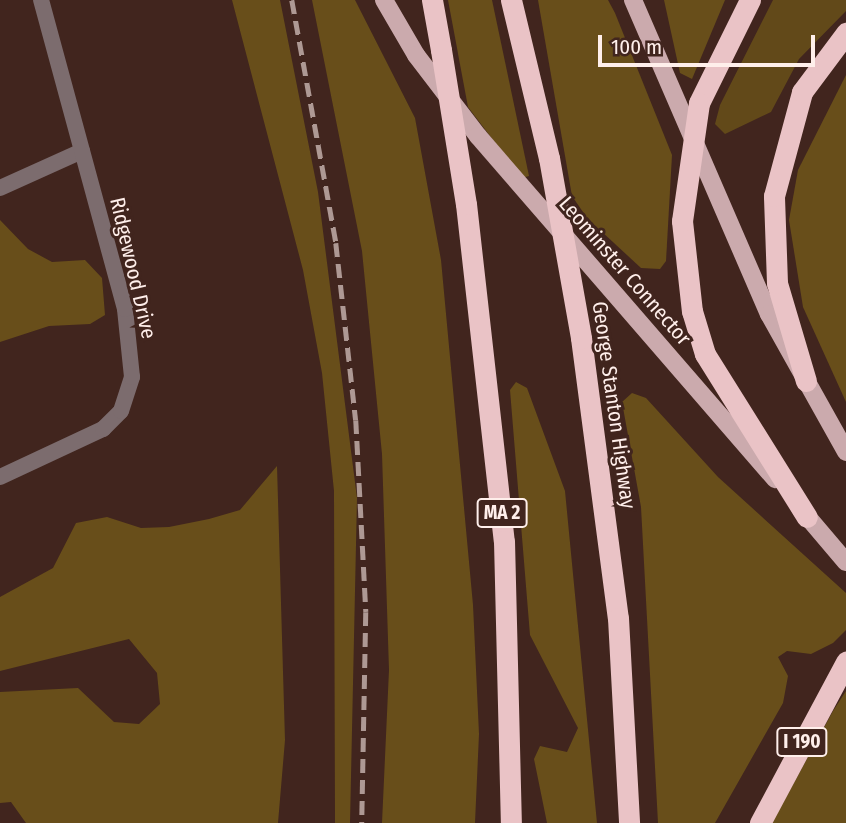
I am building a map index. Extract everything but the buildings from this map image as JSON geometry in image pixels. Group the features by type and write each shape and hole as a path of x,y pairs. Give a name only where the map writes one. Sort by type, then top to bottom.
{"highway":[{"name":"MA 2","path":"432,0 466,204 505,541 511,823"},
{"name":"George Stanton Highway","path":"511,0 549,158 581,338 618,618 629,823"},
{"path":"750,0 699,103 682,221 692,311 705,354 807,517"},
{"path":"806,381 777,283 774,196 802,92 846,33"},
{"name":"I 190","path":"760,823 846,662"}],"main road":[{"name":"Leominster Connector","path":"384,0 450,101 846,562"},
{"path":"633,0 769,314 846,452"}],"street":[{"name":"Ridgewood Drive","path":"0,477 103,429 121,411 130,388 126,316 41,0"},
{"path":"0,188 82,151"}],"shaded area":[{"path":"232,0 280,0 318,192 357,498 350,823 335,823 334,491 322,373 303,270"},
{"path":"312,0 355,0 415,118 441,260 473,605 479,734 475,823 382,823 389,670 382,454 362,251"},
{"path":"448,0 492,0 529,176 522,178 468,107"},
{"path":"538,0 608,0 615,13 672,155 666,261 660,269 641,268 587,218 572,196"},
{"path":"664,0 725,0 692,79 680,73"},
{"path":"773,0 846,0 846,11 799,59 771,112 725,134 715,124 720,105"},
{"path":"846,75 846,402 803,307 789,220 798,170"},
{"path":"0,220 28,249 52,262 85,260 102,278 105,315 90,324 49,326 0,342"},
{"path":"516,382 527,388 565,491 597,823 547,823 534,759 540,746 567,752 578,728 530,635 510,390"},
{"path":"632,393 646,398 718,477 846,593 846,630 833,643 811,654 787,651 778,657 788,676 783,703 715,823 658,823 641,507 622,402"},
{"path":"277,466 285,740 278,823 26,823 11,802 0,803 0,692 78,688 114,722 139,724 160,704 157,673 129,639 0,671 0,597 53,568 76,523 107,517 141,528 169,527 209,519 240,510"},
{"path":"846,691 846,823 772,823 833,711"}],"railway":[{"path":"292,0 336,243 356,420 366,612 362,823"}]}
